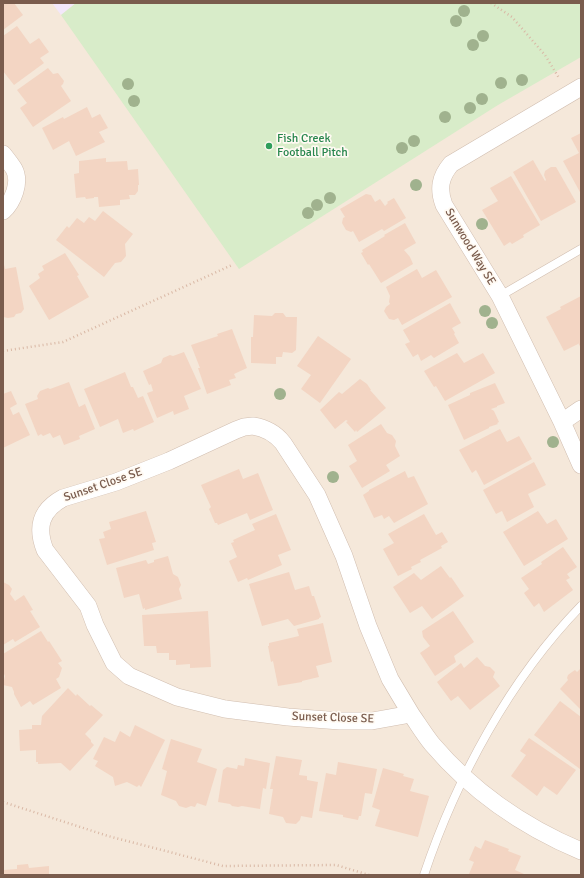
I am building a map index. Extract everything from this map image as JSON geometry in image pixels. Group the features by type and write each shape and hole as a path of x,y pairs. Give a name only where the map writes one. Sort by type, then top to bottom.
{"street":[{"name":"Sunwood Way SE","path":"581,87 455,162 445,172 441,180 441,197 444,205 500,296 562,422 581,465"},
{"path":"3,154 15,170 17,177 16,188 12,200 3,211"},
{"path":"562,422 581,409"},
{"name":"Sunset Close SE","path":"411,714 372,721 340,721 288,717 225,709 176,697 128,676 114,663 95,625 88,606 45,550 41,541 40,531 45,514 50,507 63,498 116,482 163,464 244,427 262,427 270,430 278,436 317,495 344,556 368,626 387,672 411,714 431,743 464,777 493,802 522,822 562,843 581,851"}],"lane":[{"path":"500,296 581,249"},
{"path":"424,875 434,845 464,777 499,714 544,649 581,606"}],"path":[{"path":"491,3 512,17 544,55 559,78"},
{"path":"3,351 63,342 232,266"},
{"path":"3,802 108,836 223,866 336,866 370,875"}],"shaded area":[{"path":"3,3 581,3 581,875 3,875"},
{"path":"52,3 76,3 61,15"}],"green space":[{"path":"76,3 581,3 581,57 498,105 239,269 61,15"}],"building":[{"path":"3,3 14,3 23,15 3,30"},
{"path":"17,26 30,44 39,38 49,52 40,58 44,63 14,85 3,71 3,36"},
{"path":"48,68 53,74 58,73 64,81 61,86 71,101 33,127 20,108 27,103 17,90"},
{"path":"87,107 92,118 100,114 108,128 99,132 105,142 76,156 69,141 53,150 42,128"},
{"path":"581,133 581,194 563,161 579,153 571,138"},
{"path":"106,158 106,162 127,161 128,170 138,169 139,185 138,191 135,195 129,195 130,199 120,200 120,205 99,207 98,197 86,199 85,197 76,198 74,174 79,173 79,161"},
{"path":"533,160 545,181 545,171 551,167 556,167 576,202 541,221 513,172"},
{"path":"511,176 540,225 523,235 524,237 512,244 510,242 504,246 482,210 498,201 490,188"},
{"path":"366,194 371,195 375,202 380,199 385,206 388,203 387,202 394,198 406,218 384,231 382,229 359,242 353,231 351,232 346,230 342,223 343,218 345,217 340,209"},
{"path":"103,211 133,234 125,244 126,256 121,262 115,263 104,277 56,240 67,226 69,228 77,218 84,223 89,217 95,221"},
{"path":"405,223 416,243 404,250 410,257 413,264 381,283 361,253 363,252 362,250"},
{"path":"65,253 79,275 77,276 89,297 49,320 29,286 40,278 38,274 44,270 42,266"},
{"path":"3,260 5,269 16,267 24,309 21,313 16,314 14,317 8,318 3,317"},
{"path":"417,269 422,278 436,270 452,297 402,325 398,318 394,320 389,319 384,311 390,304 390,296 386,287"},
{"path":"581,296 581,348 578,343 564,351 546,317 561,309 560,307"},
{"path":"450,303 461,323 452,328 459,343 434,358 431,355 421,361 418,354 413,357 405,344 410,342 403,330"},
{"path":"275,313 283,313 286,317 297,317 296,350 292,353 283,352 282,357 276,357 276,364 251,363 251,337 253,337 254,315 272,316"},
{"path":"232,329 247,368 234,374 236,378 229,380 231,385 207,394 198,368 200,368 191,345 218,336 217,334"},
{"path":"318,336 351,359 320,403 301,389 311,375 297,366"},
{"path":"184,352 201,389 184,396 189,409 174,415 173,411 157,418 147,393 153,391 151,384 149,385 143,371 161,363 163,358"},
{"path":"457,353 464,363 483,353 495,373 445,401 436,386 434,387 424,371"},
{"path":"125,372 131,387 133,387 138,398 143,396 154,422 134,431 133,429 123,433 118,419 100,427 84,389"},
{"path":"360,379 367,384 370,390 386,408 357,432 356,430 355,432 346,420 335,429 320,410 339,392 342,394"},
{"path":"69,382 79,407 85,404 95,429 79,436 80,439 64,445 60,435 53,438 50,433 43,436 41,434 38,436 25,404 38,399 37,396 40,391"},
{"path":"495,383 505,403 491,409 494,411 499,422 497,423 498,424 464,440 448,405 470,395 470,393"},
{"path":"11,391 17,404 10,408 13,415 19,412 30,435 3,448 3,394"},
{"path":"381,424 387,433 392,435 396,441 395,446 400,456 386,465 390,471 362,488 349,466 357,461 348,445"},
{"path":"500,429 507,442 519,436 532,459 484,485 476,470 472,473 459,450"},
{"path":"534,462 546,485 528,494 534,507 507,522 502,511 496,514 483,490"},
{"path":"239,469 243,479 258,473 273,510 250,520 247,513 218,525 215,523 209,509 211,507 201,485"},
{"path":"405,471 408,478 414,476 428,504 394,523 389,516 384,519 382,515 374,518 363,495 369,490"},
{"path":"146,511 156,542 152,543 154,550 107,565 99,539 105,538 103,532 111,529 109,522"},
{"path":"538,511 547,524 556,519 568,539 524,566 503,532"},
{"path":"276,514 291,550 278,555 282,565 248,580 247,578 238,582 229,561 237,557 231,543 234,542 233,540 255,530 252,524"},
{"path":"424,514 436,535 442,532 448,542 441,546 442,548 420,560 421,562 411,567 412,569 398,576 383,549 394,543 388,534"},
{"path":"563,547 577,567 567,574 570,578 566,580 573,590 544,612 539,603 534,607 524,593 529,589 521,578 542,564 541,562"},
{"path":"168,556 173,574 178,577 181,585 179,589 182,599 145,610 145,608 143,609 139,594 124,598 116,568 146,560 148,564 154,562 154,560"},
{"path":"441,566 450,578 451,577 464,596 432,619 422,606 410,613 393,587 414,573 421,580"},
{"path":"289,572 295,590 309,586 321,617 319,619 294,626 288,619 262,626 249,584"},
{"path":"3,582 9,585 12,589 10,594 15,601 24,595 33,610 30,611 40,627 15,642 13,639 3,645"},
{"path":"208,611 211,667 190,668 190,664 176,665 176,660 169,660 169,653 157,653 156,646 144,646 142,615"},
{"path":"453,611 474,642 454,656 456,662 435,676 420,653 430,646 423,637 422,631"},
{"path":"323,623 332,662 316,666 319,677 302,682 278,686 273,661 271,662 268,646 269,643 299,636 297,629"},
{"path":"41,631 62,661 58,663 62,668 59,677 56,679 61,688 33,705 30,701 21,707 12,687 3,685 5,676 3,672 3,654"},
{"path":"477,657 485,666 490,667 495,672 493,677 500,686 470,710 458,696 451,701 437,682 461,663 464,668"},
{"path":"581,668 581,710 560,689 568,680 568,675 575,670 577,672"},
{"path":"68,688 76,696 77,694 103,715 85,734 94,745 70,771 61,763 38,764 38,762 36,762 36,750 20,751 19,730 32,729 32,725 41,725 42,716"},
{"path":"560,701 581,717 580,769 534,735"},
{"path":"135,725 165,740 141,787 139,785 137,787 127,782 115,786 113,777 95,766 98,761 93,759 104,737 115,742 120,731 130,737"},
{"path":"529,738 576,770 557,795 544,786 537,796 511,776 526,755 520,751"},
{"path":"171,739 202,749 197,762 217,769 206,806 197,803 195,807 191,806 186,808 179,806 176,801 161,795 167,771 162,769"},
{"path":"276,756 302,760 299,775 307,776 307,780 318,782 312,818 301,816 300,820 296,824 286,823 283,817 269,814 273,789 270,789"},
{"path":"245,758 270,763 266,789 263,788 260,809 232,806 230,804 218,802 223,770 227,767 237,769 238,765 244,766"},
{"path":"338,762 377,769 372,794 365,793 361,816 359,816 358,820 343,817 343,815 319,811 326,773 336,775"},
{"path":"383,768 404,774 403,776 414,779 410,791 429,796 418,837 375,826 380,810 372,807"},
{"path":"485,840 509,849 508,851 521,856 515,870 524,875 469,874 474,862 469,860 475,846 481,849"},
{"path":"28,864 29,868 49,866 49,875 3,875 3,870 17,869 17,865"}],"place":[{"name":"Fish Creek Football Pitch","path":"269,146"}]}
